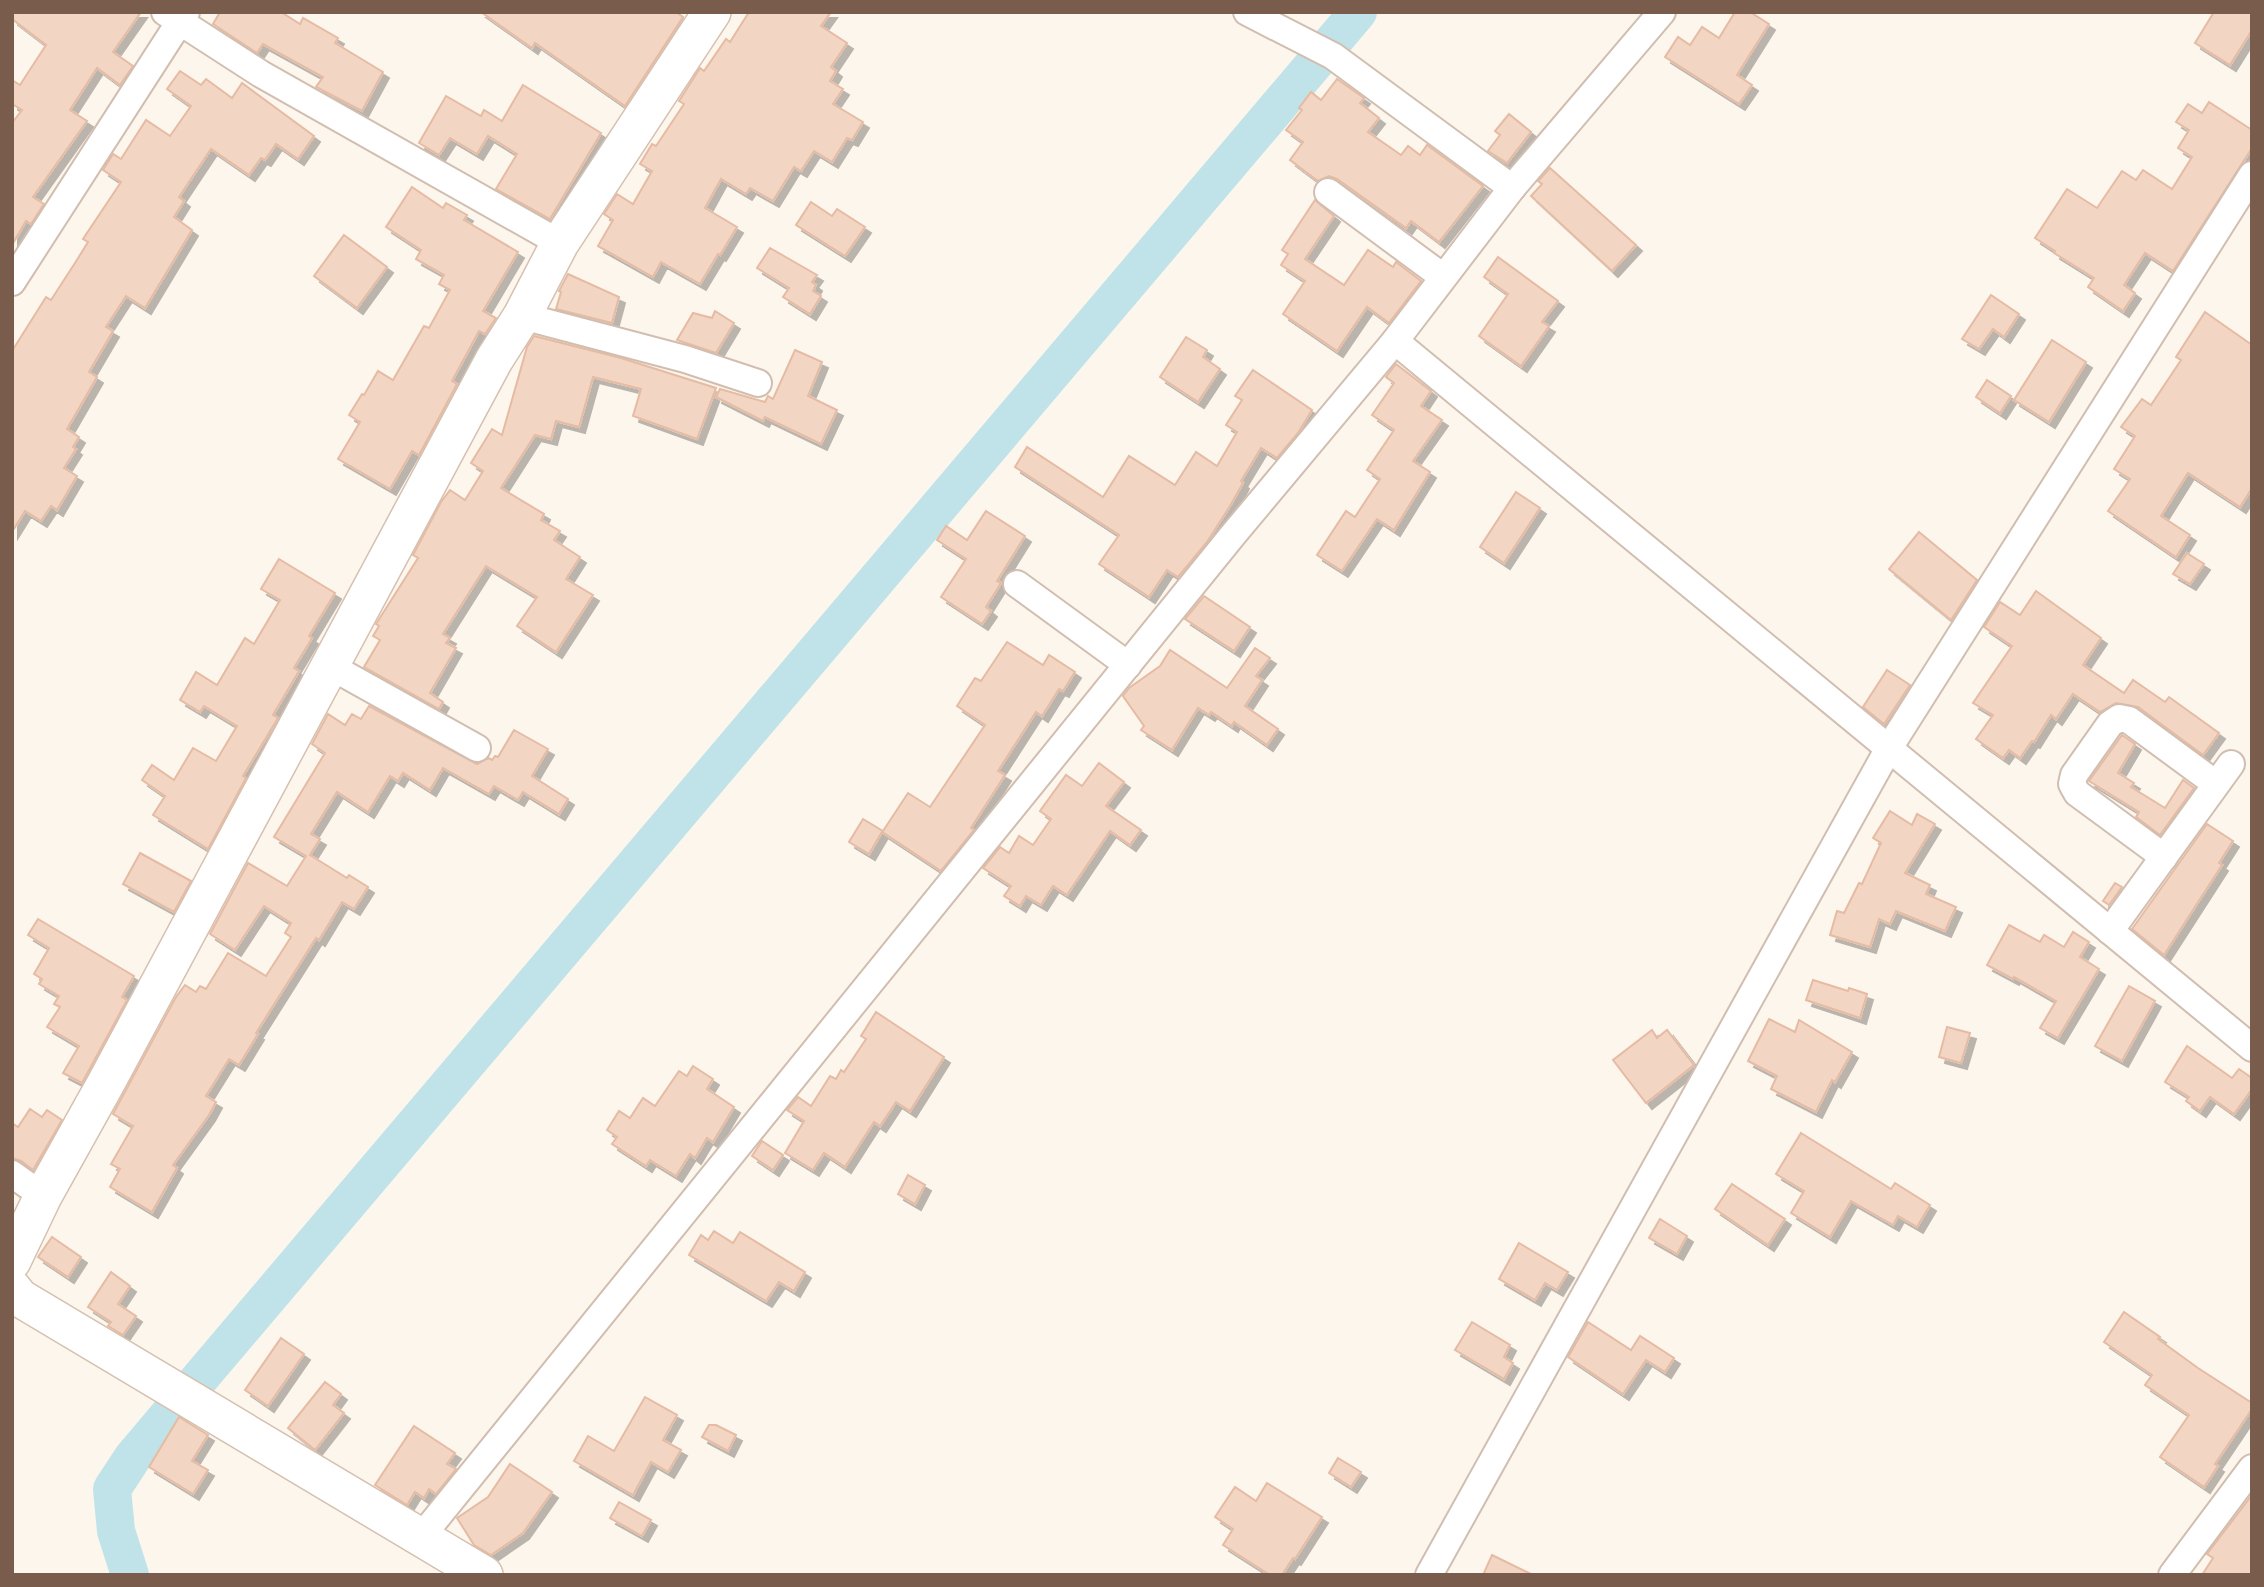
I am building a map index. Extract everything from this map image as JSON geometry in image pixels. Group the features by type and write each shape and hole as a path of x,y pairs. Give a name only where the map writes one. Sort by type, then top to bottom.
{"street":[{"path":"12,1261 43,1196 494,360 522,316 560,243 712,12"},
{"path":"1247,12 1333,56 1512,188"},
{"path":"421,1537 1128,665 1395,341 1512,188 1662,12"},
{"path":"12,282 177,16 261,74 560,243"},
{"path":"1429,1575 1889,748 2252,176"},
{"path":"1328,192 1444,277"},
{"path":"522,316 685,359 758,383"},
{"path":"1395,341 2252,1048"},
{"path":"1017,584 1128,665"},
{"path":"330,666 477,748"},
{"path":"2110,931 2164,857 2224,774 2129,720 2119,718 2109,724 2074,775 2072,784 2077,793 2164,857"},
{"path":"12,1174 43,1196"},
{"path":"12,1288 20,1298 484,1575"},
{"path":"2172,1575 2252,1468"}],"building":[{"path":"12,12 141,12 113,52 133,66 120,85 97,68 70,110 87,121 33,197 44,204 31,224 26,221 12,245 12,123 22,110 12,104 12,80 20,85 46,45 12,19"},
{"path":"220,12 281,12 300,24 303,18 338,38 335,43 383,72 362,111 316,87 323,77 263,44 257,53 213,24"},
{"path":"481,12 676,12 683,17 625,106 535,43 532,48"},
{"path":"749,12 831,12 821,26 847,43 831,67 836,71 830,81 843,89 833,104 863,122 852,140 847,138 832,162 814,151 801,171 794,167 773,201 750,188 746,194 721,179 705,208 737,227 700,284 661,262 653,277 598,246 613,220 604,214 617,194 633,204 652,171 640,164 652,144 656,146 684,104 679,101 700,68 704,71 726,39 730,42"},
{"path":"1735,12 1750,12 1769,24 1737,75 1752,85 1739,104 1665,57 1678,37 1690,45 1702,27 1719,38"},
{"path":"2214,12 2252,12 2252,30 2230,65 2195,43"},
{"path":"180,71 201,85 206,79 232,98 242,83 314,136 298,159 276,144 265,160 261,158 249,175 211,149 179,197 184,201 174,217 192,230 145,308 126,296 106,327 113,331 89,372 97,377 67,429 79,437 73,447 76,449 64,468 77,476 57,510 51,506 41,521 25,511 12,532 12,351 46,297 51,300 75,263 88,242 83,239 121,182 103,170 113,154 121,159 146,120 170,136 191,106 167,89"},
{"path":"1337,79 1364,98 1360,103 1379,118 1368,132 1401,155 1408,146 1420,155 1427,145 1483,186 1439,242 1411,221 1406,228 1337,179 1329,176 1318,181 1290,160 1303,142 1286,130 1302,110 1299,108 1311,92 1321,100"},
{"path":"523,85 601,133 550,219 496,189 517,154 488,136 477,154 450,138 439,155 419,143 446,96 481,116 484,110 502,121"},
{"path":"2209,102 2252,130 2252,148 2173,271 2145,253 2124,285 2135,293 2123,311 2088,287 2094,278 2035,238 2067,189 2097,208 2122,171 2136,180 2143,170 2172,189 2192,157 2178,148 2189,130 2176,122 2188,104 2202,113"},
{"path":"1509,114 1531,132 1507,163 1488,151 1500,135 1495,131"},
{"path":"1550,168 1636,245 1612,271 1531,196 1542,184 1538,181"},
{"path":"412,187 443,208 446,203 467,215 464,220 518,252 483,311 496,318 485,334 479,331 452,381 457,384 419,455 412,451 390,489 338,459 360,422 349,415 362,394 364,395 378,371 393,380 424,326 429,328 450,290 439,284 444,275 416,259 421,250 386,227"},
{"path":"1315,200 1334,216 1305,259 1344,285 1368,250 1393,267 1396,262 1421,281 1389,323 1367,307 1337,351 1283,314 1305,281 1281,265 1288,254 1282,250"},
{"path":"811,202 832,216 837,209 865,227 845,256 796,225"},
{"path":"344,235 387,267 357,308 314,276"},
{"path":"770,248 817,275 812,282 816,285 813,291 821,296 810,314 783,297 789,288 757,268"},
{"path":"1498,257 1558,301 1542,322 1549,326 1521,366 1479,336 1508,294 1484,277"},
{"path":"568,274 619,297 612,323 556,309 561,292 559,291"},
{"path":"1991,295 2019,314 2004,337 1993,329 1979,349 1962,339"},
{"path":"715,311 734,323 716,353 677,340 693,313 712,318"},
{"path":"2205,312 2252,345 2252,488 2240,507 2188,473 2161,516 2190,535 2176,557 2108,511 2130,479 2114,469 2135,436 2121,427 2142,399 2151,405 2181,360 2176,357"},
{"path":"534,336 621,358 716,388 697,439 633,416 641,389 593,377 579,427 556,421 551,439 535,435 501,488 544,514 541,520 560,531 554,540 580,557 566,579 593,595 556,652 517,626 537,597 486,566 443,634 450,638 446,643 456,648 430,693 443,702 439,709 364,667 380,640 373,636 379,626 376,624 418,558 413,555 441,502 450,490 465,500 483,471 471,463 492,429 502,435 527,347"},
{"path":"1186,337 1207,350 1203,357 1220,369 1198,402 1160,377"},
{"path":"2052,340 2086,362 2049,422 2014,400"},
{"path":"795,350 822,362 808,396 837,410 821,444 765,417 763,421 716,397 720,389 765,402 768,396 773,399"},
{"path":"1396,364 1431,391 1421,406 1442,420 1413,461 1430,472 1394,530 1377,519 1342,571 1317,555 1346,511 1355,517 1380,479 1367,470 1394,430 1372,415 1394,383 1386,377"},
{"path":"1253,370 1312,410 1298,433 1277,458 1261,448 1207,542 1178,577 1167,570 1149,597 1099,564 1119,535 1015,467 1027,447 1103,497 1129,456 1175,485 1196,452 1217,466 1237,432 1226,425 1242,400 1235,396"},
{"path":"1987,380 2011,396 2000,413 1976,397"},
{"path":"1516,492 1540,508 1504,563 1480,547"},
{"path":"986,511 1025,536 997,581 1001,583 986,607 991,611 982,624 941,597 966,559 937,540 946,526 967,540"},
{"path":"1919,532 1977,580 1951,620 1889,569"},
{"path":"2187,553 2204,564 2190,584 2173,574"},
{"path":"279,559 335,593 309,636 312,638 294,668 299,671 273,715 278,718 243,776 246,778 208,849 153,815 165,796 142,780 152,765 174,780 193,748 216,761 237,726 204,706 200,712 180,700 196,672 217,685 245,638 254,644 280,600 261,589"},
{"path":"2036,591 2101,638 2083,665 2124,693 2133,680 2165,702 2169,697 2219,733 2203,755 2138,707 2116,703 2100,712 2073,694 2056,719 2051,715 2020,758 2009,750 2003,758 1976,739 1993,715 1973,703 2012,646 1984,627 2000,602 2020,615"},
{"path":"1204,596 1250,627 1234,651 1185,619"},
{"path":"1007,642 1043,665 1049,655 1075,672 1063,691 1059,689 1042,716 1036,712 998,771 1005,775 971,828 974,830 941,871 882,832 869,854 849,842 863,819 883,831 908,793 930,807 985,725 957,706 975,678 981,681"},
{"path":"1255,648 1270,658 1256,676 1262,680 1245,706 1278,729 1267,745 1234,722 1232,726 1211,712 1209,715 1198,708 1172,750 1141,730 1144,726 1123,696 1129,688 1160,666 1170,650 1227,688"},
{"path":"1887,670 1910,685 1884,724 1863,707"},
{"path":"369,706 477,764 488,758 492,760 495,756 498,757 514,730 548,749 532,776 568,799 559,814 523,792 518,800 494,786 489,794 443,768 430,790 403,773 398,781 390,776 368,812 337,792 311,834 320,839 310,855 347,878 349,875 368,887 354,909 342,902 319,940 316,938 239,1065 229,1059 206,1096 216,1102 173,1165 177,1168 152,1212 110,1187 120,1169 111,1164 133,1126 113,1114 185,985 196,992 200,986 206,989 228,953 266,976 291,937 285,933 291,923 264,906 235,950 210,934 248,863 287,886 306,856 274,837 325,753 312,744 328,714 345,725 352,714 361,719"},
{"path":"2122,735 2135,744 2118,773 2134,783 2131,787 2165,808 2183,780 2194,788 2160,835 2136,817 2139,812 2089,781"},
{"path":"1099,763 1124,782 1106,806 1141,830 1130,845 1110,831 1067,895 1053,886 1041,905 1026,896 1020,906 1004,896 1011,886 983,868 1000,847 1009,853 1019,836 1033,845 1051,819 1040,811 1066,775 1082,786"},
{"path":"1890,811 1912,825 1917,814 1935,824 1905,873 1930,885 1926,894 1956,907 1945,931 1896,911 1890,924 1879,919 1870,947 1830,935 1837,911 1844,913 1859,883 1862,884 1881,843 1873,838"},
{"path":"2207,824 2233,841 2219,863 2222,865 2164,955 2132,929"},
{"path":"140,853 191,881 174,912 123,884"},
{"path":"2115,883 2122,887 2109,905 2103,901"},
{"path":"38,919 134,976 122,997 127,1000 82,1083 63,1073 79,1046 47,1027 60,1007 54,1004 59,996 39,984 42,979 34,974 49,948 28,935"},
{"path":"2009,925 2040,942 2044,935 2064,947 2073,932 2089,942 2080,957 2099,969 2058,1038 2040,1028 2056,1001 1987,965"},
{"path":"1813,980 1867,994 1860,1018 1806,1000"},
{"path":"2129,986 2155,1001 2122,1061 2095,1046"},
{"path":"876,1012 944,1057 910,1111 896,1102 880,1126 874,1122 845,1167 824,1153 813,1170 785,1153 804,1121 787,1110 798,1097 811,1106 830,1076 836,1079 841,1070 844,1072 866,1039 861,1036"},
{"path":"1769,1019 1795,1032 1799,1020 1852,1052 1835,1082 1832,1080 1816,1112 1771,1089 1777,1076 1748,1061"},
{"path":"1947,1027 1970,1033 1961,1063 1939,1057"},
{"path":"1652,1030 1657,1038 1667,1030 1694,1065 1646,1103 1613,1060"},
{"path":"2187,1046 2232,1078 2239,1069 2252,1078 2252,1089 2234,1114 2210,1097 2200,1111 2186,1101 2189,1097 2165,1082"},
{"path":"693,1066 713,1079 707,1089 734,1107 713,1142 707,1138 695,1158 690,1154 676,1176 650,1160 646,1166 612,1144 617,1137 607,1130 619,1111 630,1118 643,1098 655,1106 679,1071 687,1076"},
{"path":"30,1109 42,1117 47,1110 62,1120 33,1170 12,1158 12,1123 18,1127"},
{"path":"1801,1133 1891,1189 1895,1183 1930,1205 1917,1227 1898,1216 1893,1225 1851,1201 1830,1237 1791,1213 1804,1191 1776,1174"},
{"path":"762,1141 783,1155 773,1170 752,1156"},
{"path":"908,1175 925,1185 915,1204 898,1194"},
{"path":"1732,1184 1785,1219 1768,1245 1715,1209"},
{"path":"1660,1219 1687,1236 1677,1254 1649,1238"},
{"path":"714,1231 733,1243 740,1232 805,1272 794,1291 779,1282 766,1301 689,1255 701,1235 708,1240"},
{"path":"52,1237 81,1257 68,1277 38,1257"},
{"path":"1519,1243 1568,1272 1557,1290 1545,1283 1535,1300 1499,1279"},
{"path":"111,1272 130,1286 118,1304 136,1316 123,1335 108,1326 111,1322 88,1307"},
{"path":"2124,1312 2198,1368 2252,1403 2252,1409 2215,1464 2218,1466 2204,1487 2160,1457 2189,1415 2145,1385 2152,1375 2104,1342"},
{"path":"1472,1322 1510,1345 1504,1357 1513,1363 1504,1379 1455,1350"},
{"path":"1588,1322 1631,1350 1640,1336 1674,1358 1665,1372 1646,1360 1623,1394 1568,1357"},
{"path":"281,1338 304,1354 268,1406 245,1390"},
{"path":"325,1382 341,1394 333,1405 344,1413 315,1450 288,1428"},
{"path":"645,1397 677,1415 663,1440 681,1450 668,1472 651,1462 633,1495 574,1461 588,1436 614,1451"},
{"path":"179,1417 208,1435 192,1461 208,1470 193,1494 149,1467"},
{"path":"709,1425 716,1425 736,1435 728,1451 702,1437"},
{"path":"414,1426 455,1453 447,1464 456,1469 436,1494 429,1489 424,1498 415,1492 407,1505 375,1485"},
{"path":"1338,1458 1361,1472 1351,1487 1329,1473"},
{"path":"510,1464 552,1492 523,1533 491,1555 474,1545 457,1518 488,1497"},
{"path":"1267,1483 1322,1517 1282,1575 1270,1575 1223,1545 1233,1529 1215,1517 1235,1487 1256,1501"},
{"path":"2252,1495 2252,1575 2202,1575 2213,1558 2207,1554"},
{"path":"619,1502 651,1520 642,1536 610,1518"},
{"path":"1492,1555 1533,1575 1483,1575"}],"waterway":[{"path":"130,1575 116,1531 112,1489 133,1457 1358,12"}]}
